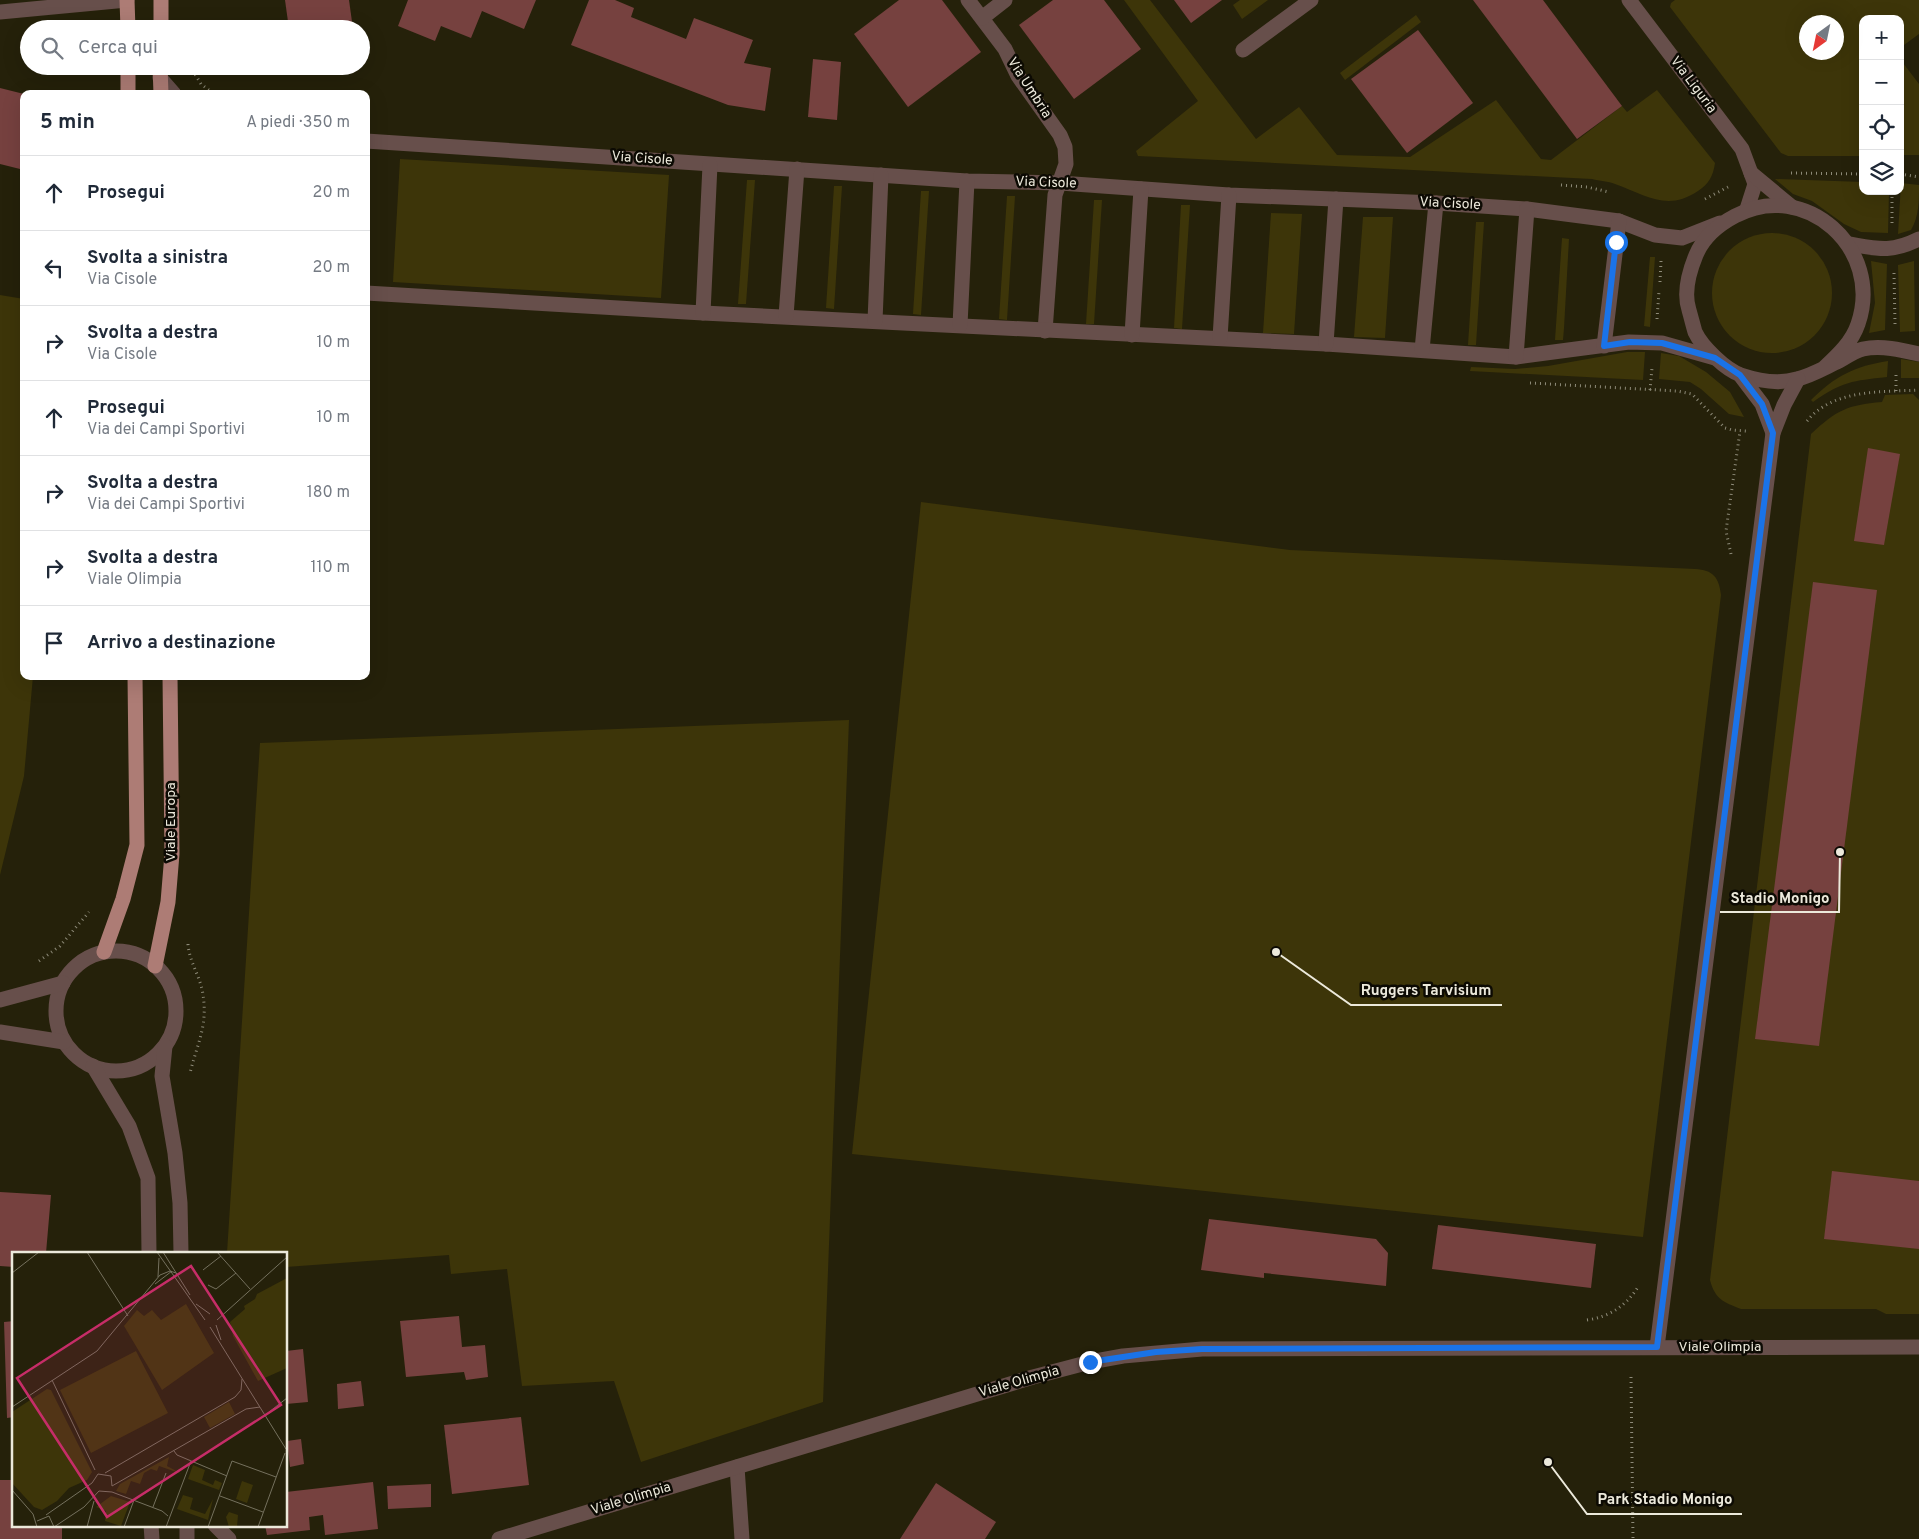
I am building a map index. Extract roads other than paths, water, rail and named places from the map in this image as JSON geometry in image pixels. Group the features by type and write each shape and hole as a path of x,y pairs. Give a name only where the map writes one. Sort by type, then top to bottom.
{"main road":[{"path":"127,0 128,20"},
{"path":"161,0 161,20"},
{"path":"128,75 128,90"},
{"path":"160,75 161,90"},
{"path":"104,952 123,899 137,845 135,680"},
{"name":"Viale Europa","path":"155,966 168,902 172,854 170,680"}],"street":[{"path":"0,12 127,0"},
{"name":"Via Umbria","path":"968,0 1005,49 1018,76 1060,135 1065,147 1066,164 1055,195 1045,331"},
{"path":"982,18 1005,0"},
{"path":"1243,50 1311,0"},
{"name":"Via Liguria","path":"1629,0 1742,149 1754,184 1747,209"},
{"path":"162,75 171,90"},
{"name":"Via Cisole","path":"370,141 710,165 968,180 1060,183 1229,195 1436,203 1527,209 1619,221 1655,235 1682,238 1720,224 1747,209 1777,204 1805,210 1830,224 1848,244 1860,269 1864,297 1858,325 1844,349 1824,368"},
{"path":"703,312 710,165"},
{"path":"786,316 797,169"},
{"path":"1751,173 1794,208"},
{"path":"875,321 881,175"},
{"path":"960,325 968,180"},
{"path":"1132,335 1142,189"},
{"path":"1220,338 1229,195"},
{"path":"1326,344 1336,199"},
{"path":"1422,350 1436,203"},
{"path":"1516,357 1527,209"},
{"path":"1604,346 1619,221"},
{"name":"Via Cisole","path":"1720,224 1700,246 1688,274 1687,305 1696,334 1715,358 1740,375 1770,382 1798,379 1863,349 1895,349 1919,354"},
{"path":"1848,244 1882,250 1904,246 1919,239"},
{"name":"Via Cisole","path":"370,293 1045,331 1220,338 1516,357 1630,342 1662,343 1715,358"},
{"path":"1740,375 1762,404 1773,433"},
{"path":"1657,1347 1773,433 1784,405 1798,379"},
{"path":"122,951 140,956 155,966 166,980 174,995 176,1013 173,1030 165,1046 151,1060 132,1069 112,1071 93,1066 76,1056 64,1042 57,1023 57,1002 63,983 73,969 87,958 104,952 122,951"},
{"path":"0,1000 63,983"},
{"path":"0,1032 64,1042"},
{"path":"165,1046 162,1076 179,1193 181,1252"},
{"path":"93,1066 129,1126 148,1178 149,1252"},
{"name":"Viale Olimpia","path":"499,1539 1033,1377 1090,1362 1131,1355 1202,1349 1919,1346"},
{"path":"737,1467 742,1539"},
{"path":"151,1526 152,1539"},
{"path":"187,1526 187,1539"},
{"path":"216,1526 229,1539"}],"place":[{"name":"Stadio Monigo","path":"1840,852"},
{"name":"Ruggers Tarvisium","path":"1276,952"},
{"name":"Park Stadio Monigo","path":"1548,1462"}]}
